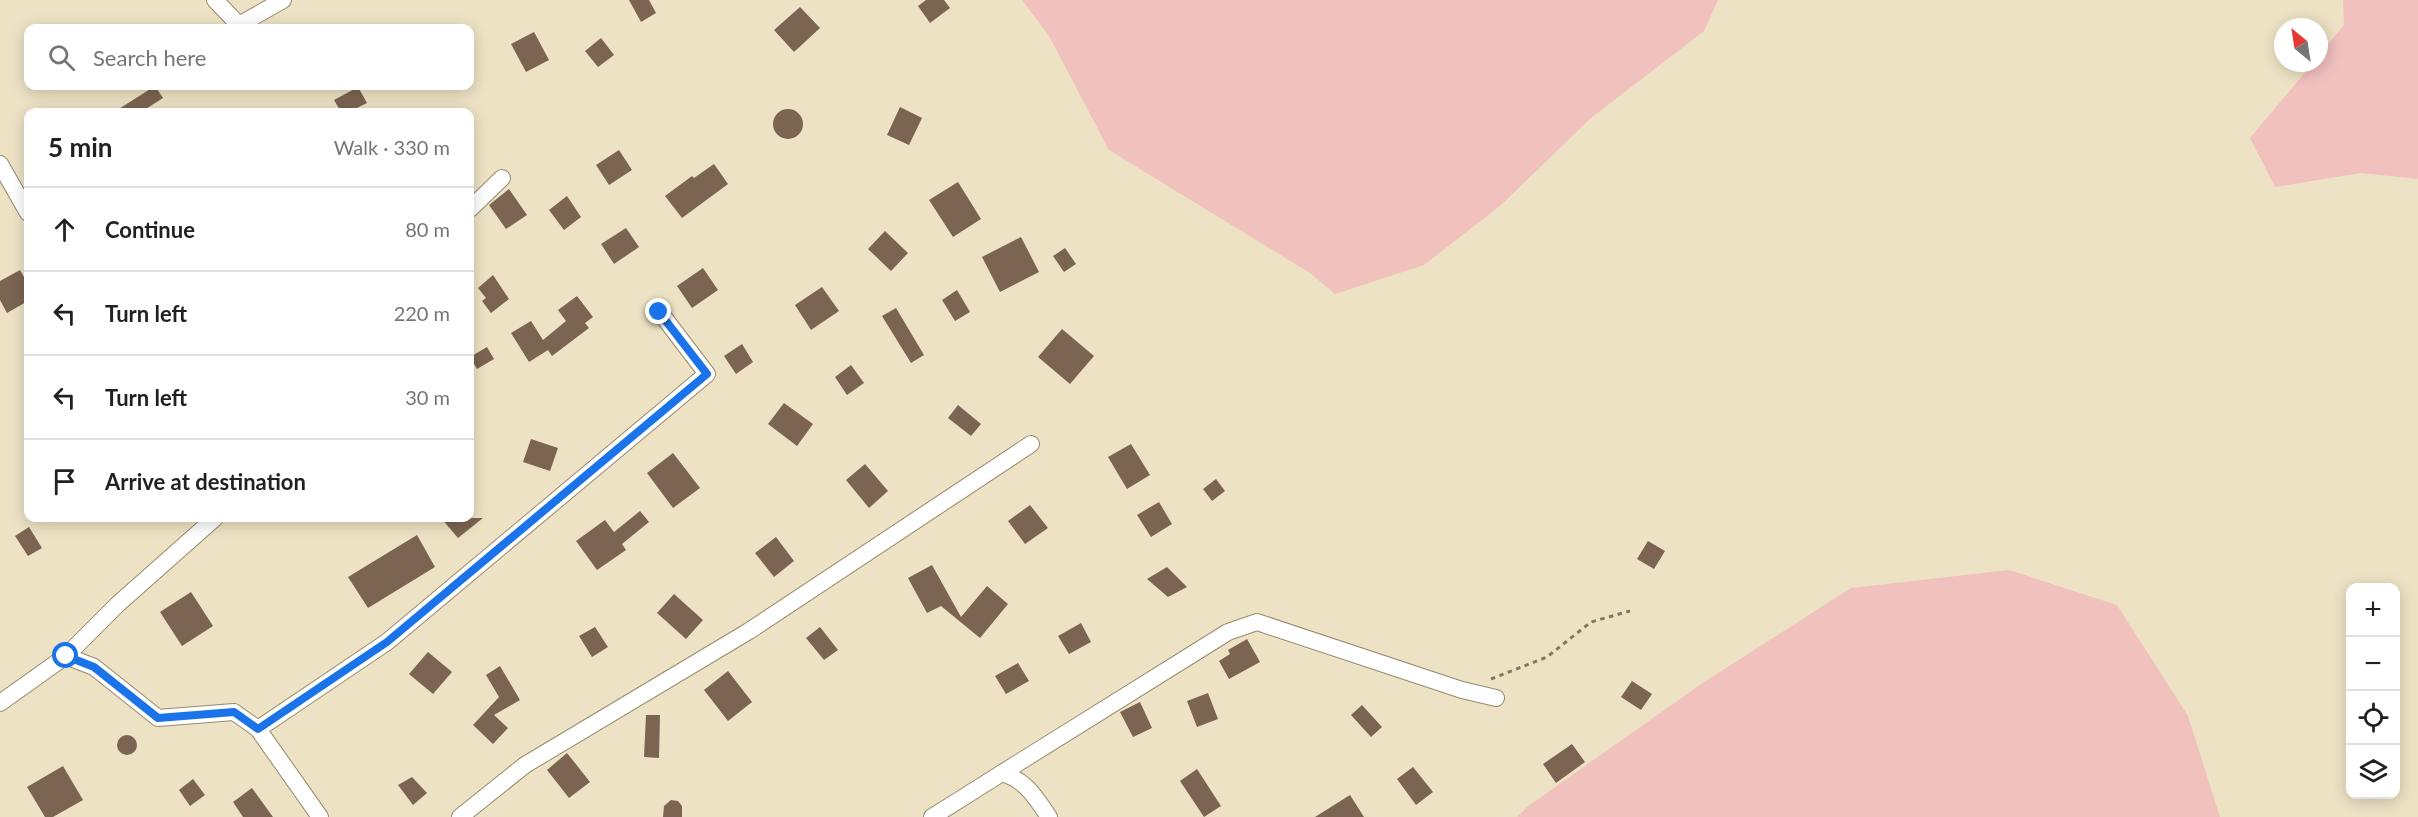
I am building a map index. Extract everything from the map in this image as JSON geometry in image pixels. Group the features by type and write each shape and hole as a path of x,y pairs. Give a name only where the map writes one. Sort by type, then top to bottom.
{"street":[{"path":"215,0 238,24"},
{"path":"241,24 283,0"},
{"path":"0,164 24,206"},
{"path":"474,205 502,178"},
{"path":"258,729 387,642 707,374 659,312"},
{"path":"459,817 525,765 749,631 1031,444"},
{"path":"0,703 66,656 118,604 210,522"},
{"path":"932,817 1228,632 1257,622 1462,690 1496,698"},
{"path":"66,656 94,667 158,718 234,712 258,729 321,817"},
{"path":"1002,773 1018,778 1032,792 1049,817"}],"path":[{"path":"1462,690 1547,657 1592,622 1630,611"}],"shaded area":[{"path":"1022,0 1718,0 1704,31 1591,118 1501,205 1424,265 1335,294 1310,273 1109,150 1049,36"},
{"path":"2343,0 2418,0 2418,179 2361,173 2275,187 2250,138 2305,72 2328,72 2328,44 2344,25"},
{"path":"2009,570 2117,605 2188,716 2220,817 1517,817 1527,807 1704,682 1851,588"}],"building":[{"path":"629,0 649,0 656,13 641,22"},
{"path":"926,0 944,0 950,8 930,23 918,6"},
{"path":"800,7 820,28 794,52 774,30"},
{"path":"534,32 549,60 526,72 511,44"},
{"path":"601,38 614,55 598,67 585,51"},
{"path":"149,90 158,90 163,98 147,108 120,108"},
{"path":"352,90 360,90 367,103 357,108 339,108 334,100"},
{"path":"900,107 922,118 909,145 887,135"},
{"path":"788,109 798,114 803,124 798,134 788,139 778,134 773,124 778,114"},
{"path":"619,150 632,170 609,185 596,165"},
{"path":"714,164 728,184 682,218 665,196 692,176 694,178"},
{"path":"958,182 981,219 953,237 929,200"},
{"path":"509,189 527,215 506,229 489,205"},
{"path":"567,196 581,217 564,230 549,210"},
{"path":"626,228 639,247 614,264 601,244"},
{"path":"885,231 908,253 891,271 868,249"},
{"path":"1021,237 1039,272 1000,292 982,257"},
{"path":"1065,248 1076,264 1064,272 1053,256"},
{"path":"703,268 718,290 692,308 677,286"},
{"path":"20,270 24,277 24,303 7,313 0,300 0,281"},
{"path":"493,275 509,299 491,313 482,301 486,298 478,288"},
{"path":"822,287 839,311 811,330 795,305"},
{"path":"957,290 970,312 955,321 942,300"},
{"path":"577,296 593,317 585,323 589,328 552,356 548,350 529,362 511,333 531,321 543,340 566,321 558,310"},
{"path":"896,308 924,355 911,363 882,316"},
{"path":"1062,329 1094,356 1070,384 1038,357"},
{"path":"742,344 753,362 736,374 724,356"},
{"path":"487,347 494,359 477,369 474,364 474,355"},
{"path":"851,365 864,383 847,395 835,377"},
{"path":"784,403 813,424 797,446 768,424"},
{"path":"958,405 981,424 971,436 948,418"},
{"path":"531,439 558,448 550,471 523,462"},
{"path":"1131,444 1150,475 1127,489 1108,457"},
{"path":"673,453 700,488 673,508 647,473"},
{"path":"865,464 888,491 869,508 846,480"},
{"path":"1216,479 1225,491 1212,501 1203,489"},
{"path":"1159,502 1172,524 1151,537 1137,515"},
{"path":"1030,505 1048,528 1025,544 1008,521"},
{"path":"640,511 649,522 622,544 626,550 597,570 576,541 605,520 614,532"},
{"path":"474,518 483,518 458,538 444,522 474,522"},
{"path":"29,527 42,548 28,556 15,536"},
{"path":"417,535 435,567 368,608 348,577"},
{"path":"776,537 794,561 774,577 755,553"},
{"path":"1648,541 1665,551 1654,569 1637,559"},
{"path":"932,565 961,617 987,586 1008,604 980,638 941,606 927,613 908,578"},
{"path":"1167,567 1187,587 1168,597 1147,579"},
{"path":"191,592 213,626 182,646 160,612"},
{"path":"674,594 703,620 686,639 657,613"},
{"path":"1081,623 1091,642 1069,654 1058,636"},
{"path":"595,627 608,647 592,657 579,636"},
{"path":"820,627 838,650 824,660 806,638"},
{"path":"1247,639 1260,662 1229,679 1219,661 1230,654 1228,650"},
{"path":"428,652 452,672 433,694 409,674"},
{"path":"1018,663 1029,681 1006,694 995,676"},
{"path":"500,666 520,700 494,715 508,728 493,744 473,725 499,697 486,675"},
{"path":"728,671 752,702 728,721 704,690"},
{"path":"1632,681 1652,694 1641,710 1621,697"},
{"path":"1208,693 1218,719 1197,727 1187,701"},
{"path":"1140,702 1152,728 1133,737 1120,712"},
{"path":"1362,705 1382,727 1371,737 1351,715"},
{"path":"646,715 660,715 659,758 644,757"},
{"path":"123,735 131,735 137,741 137,749 131,755 123,755 117,749 117,741"},
{"path":"1572,744 1585,762 1556,783 1543,764"},
{"path":"567,753 590,782 569,798 547,770"},
{"path":"63,766 83,800 53,817 45,817 27,787"},
{"path":"1413,767 1433,792 1416,805 1397,779"},
{"path":"1197,769 1221,806 1204,817 1180,781"},
{"path":"412,777 427,793 413,805 398,785"},
{"path":"193,779 205,795 190,806 179,790"},
{"path":"252,788 273,817 243,817 233,802"},
{"path":"1350,795 1364,817 1315,817"},
{"path":"671,800 678,801 682,806 682,817 663,817 664,806"}],"route":[{"path":"66,656 94,667 158,718 234,712 258,729 387,642 707,374 659,312"}]}
